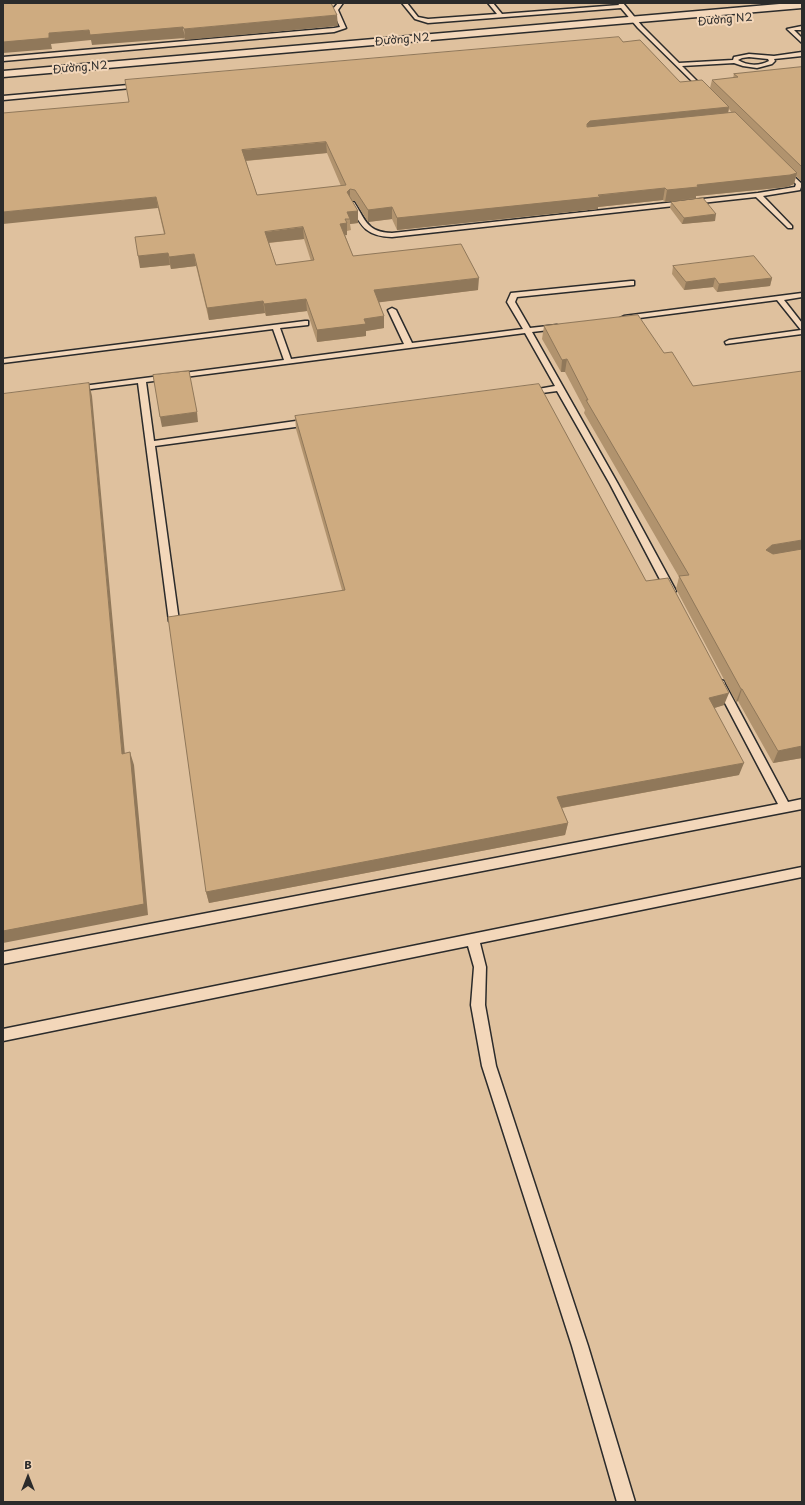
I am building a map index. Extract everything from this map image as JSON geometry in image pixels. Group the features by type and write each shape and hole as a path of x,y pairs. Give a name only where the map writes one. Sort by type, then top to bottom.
{"street":[{"name":"Đường N2","path":"3,82 637,23 802,5"},
{"name":"Đường N2","path":"3,74 637,23 802,13"}],"lane":[{"path":"3,59 341,29 343,28 335,10 341,3"},
{"path":"404,3 420,21 571,10 621,4 637,23 709,95"},
{"path":"490,3 500,15"},
{"path":"565,3 571,10"},
{"path":"802,28 790,29 802,42"},
{"path":"646,41 654,40"},
{"path":"735,61 736,58 757,55 770,58 802,54"},
{"path":"678,65 735,61 746,66 760,65 770,63 772,61 770,58"},
{"path":"698,85 706,84"},
{"path":"3,98 148,85"},
{"path":"352,203 367,229 379,234 392,235 800,191 799,184 777,162"},
{"path":"758,195 790,227"},
{"path":"631,283 514,296 511,302 526,331 614,484 674,596"},
{"path":"613,319 802,295"},
{"path":"779,298 802,328"},
{"path":"392,310 409,346"},
{"path":"3,360 305,323"},
{"path":"65,390 566,326"},
{"path":"276,327 288,361"},
{"path":"729,342 802,332"},
{"path":"142,380 174,621"},
{"path":"521,393 560,388"},
{"path":"150,444 321,421"},
{"path":"714,674 785,807"},
{"path":"3,958 802,804"},
{"path":"3,1035 802,872"},
{"path":"472,939 480,967 478,1005 489,1066 580,1346 626,1502"}],"shaded area":[{"path":"3,3 802,3 802,1502 3,1502"}],"building":[{"path":"3,3 331,3 337,15 184,29 183,27 90,35 89,30 49,33 49,38 3,42"},
{"path":"619,37 623,42 640,40 680,82 702,80 729,107 590,121 587,124 587,127 735,112 797,173 697,185 698,187 667,190 665,188 598,195 600,197 397,218 392,207 368,210 355,190 350,189 347,192 358,211 347,212 350,219 345,219 347,223 340,224 353,256 461,244 479,278 374,290 384,316 364,319 366,324 317,330 306,299 264,304 263,301 207,308 194,254 169,257 168,253 138,256 135,237 165,234 156,197 3,212 3,113 129,102 125,80","holes":["326,142 346,185 257,195 242,150","303,227 314,260 276,265 265,232"]},
{"path":"802,67 802,167 712,80 738,77 734,74"},
{"path":"703,198 716,214 684,218 671,202"},
{"path":"754,256 772,278 719,284 715,278 686,282 673,266"},
{"path":"638,315 664,353 672,352 693,386 802,371 802,540 772,545 766,550 773,554 802,549 802,746 778,751 741,689 679,576 689,575 586,400 588,400 567,359 562,360 544,326"},
{"path":"189,371 197,412 160,417 153,375"},
{"path":"89,383 122,754 130,752 144,904 3,931 3,394"},
{"path":"539,384 646,581 668,578 729,693 709,698 744,763 557,797 568,823 206,892 168,617 345,590 295,416"}]}
